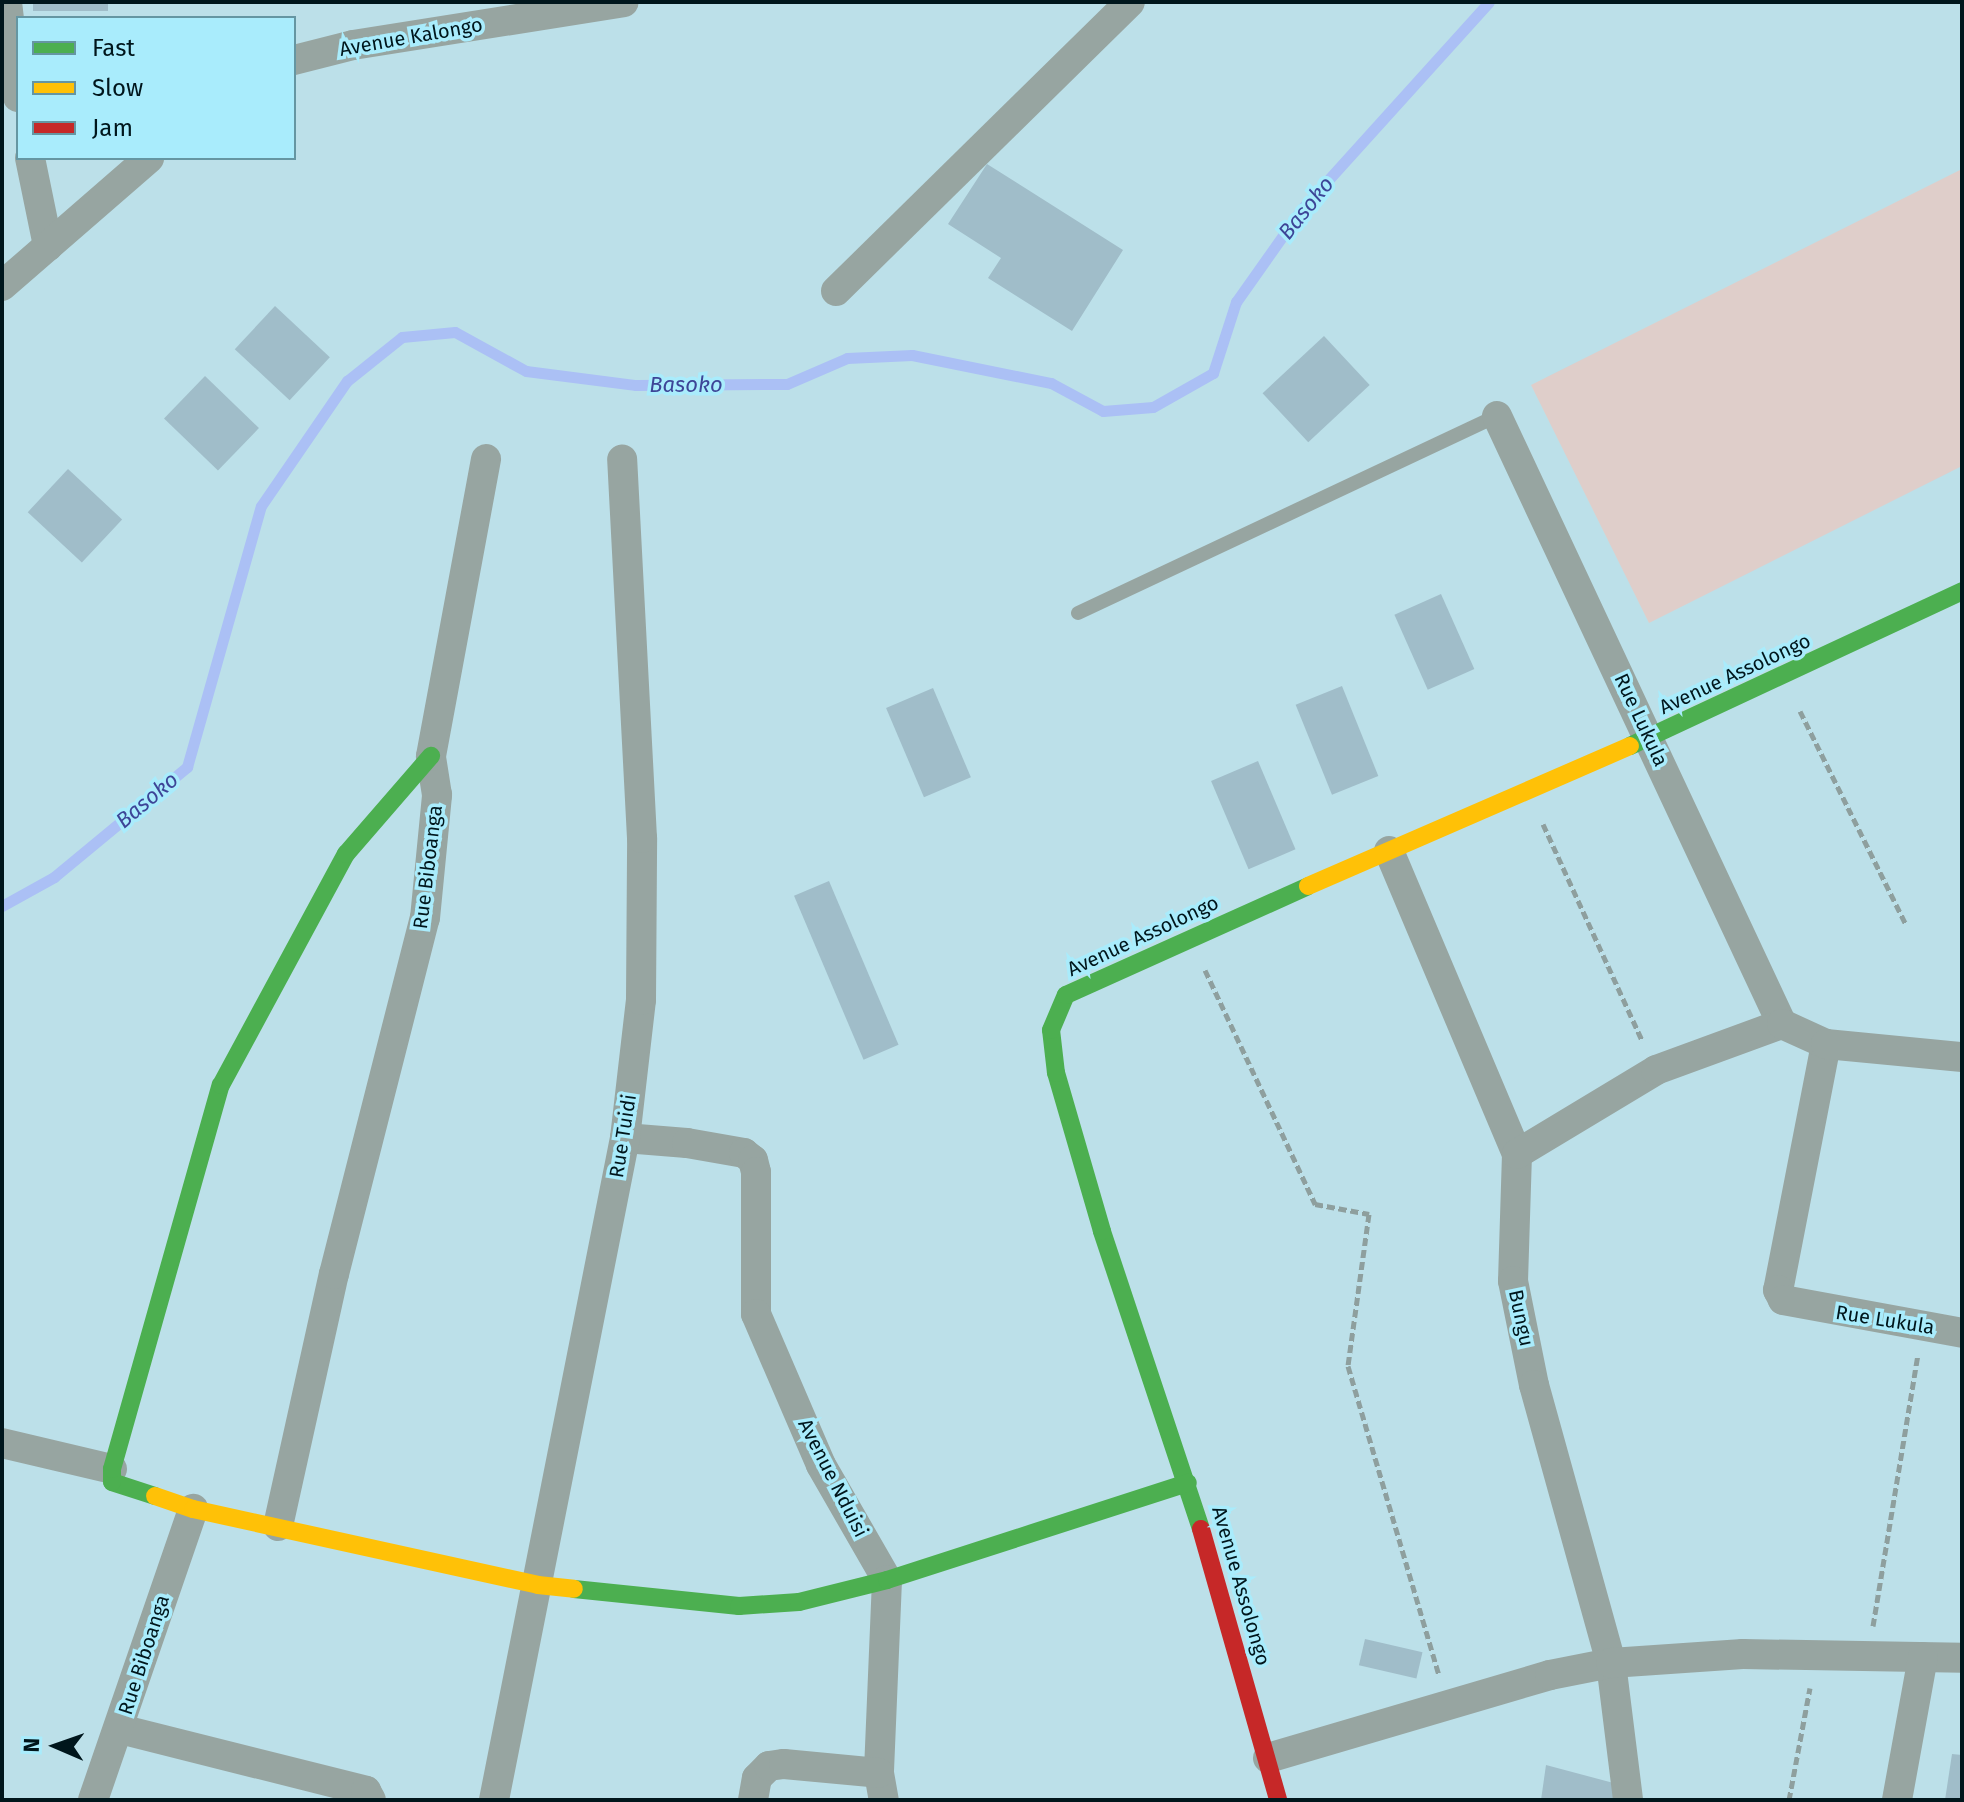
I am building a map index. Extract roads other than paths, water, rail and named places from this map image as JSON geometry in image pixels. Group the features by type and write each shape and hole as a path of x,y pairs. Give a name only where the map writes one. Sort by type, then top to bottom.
{"street":[{"path":"7,2 16,80"},
{"name":"Avenue Kalongo","path":"296,59 353,45 624,2"},
{"path":"836,291 1130,2"},
{"path":"30,160 48,246"},
{"path":"2,286 147,160"},
{"name":"Rue Lukula","path":"1497,416 1782,1024"},
{"path":"431,756 486,459"},
{"name":"Rue Tuidi","path":"494,1800 625,1138 641,1000 642,838 622,460"},
{"name":"Avenue Assolongo","path":"1278,1800 1188,1483 1102,1231 1051,1049 1051,1030 1066,995 1190,937 1650,738 1961,596"},
{"name":"Rue Biboanga","path":"112,1476 221,1085 346,854 431,756"},
{"name":"Rue Biboanga","path":"278,1526 334,1274 425,918 437,795 431,756"},
{"name":"Bungu","path":"1389,851 1517,1154 1513,1281 1534,1385 1611,1663 1628,1800"},
{"path":"1517,1154 1656,1070 1782,1024 1826,1044 1962,1057"},
{"name":"Rue Lukula","path":"1826,1044 1778,1290 1783,1300 1798,1305 1962,1333"},
{"name":"Avenue Nduisi","path":"625,1138 687,1143 744,1153 753,1160 756,1172 756,1314 821,1465 887,1580"},
{"path":"2,1443 112,1476 193,1509 538,1585 739,1606 770,1605 887,1580 1188,1483"},
{"name":"Rue Biboanga","path":"93,1800 120,1729 193,1509"},
{"path":"753,1800 757,1778 769,1766 881,1786 887,1580"},
{"path":"1268,1758 1447,1703 1550,1675 1611,1663 1743,1654 1962,1658"},
{"path":"1897,1800 1923,1657"},
{"path":"120,1729 366,1791 371,1800"}],"lane":[{"path":"1078,613 1497,416"}],"waterway":[{"name":"Basoko","path":"2,906 54,877 187,767 261,506 347,381 402,337 455,332 526,371 636,385 787,384 847,358 912,355 1051,383 1103,411 1153,407 1213,373 1236,302 1301,210 1489,2"}]}
